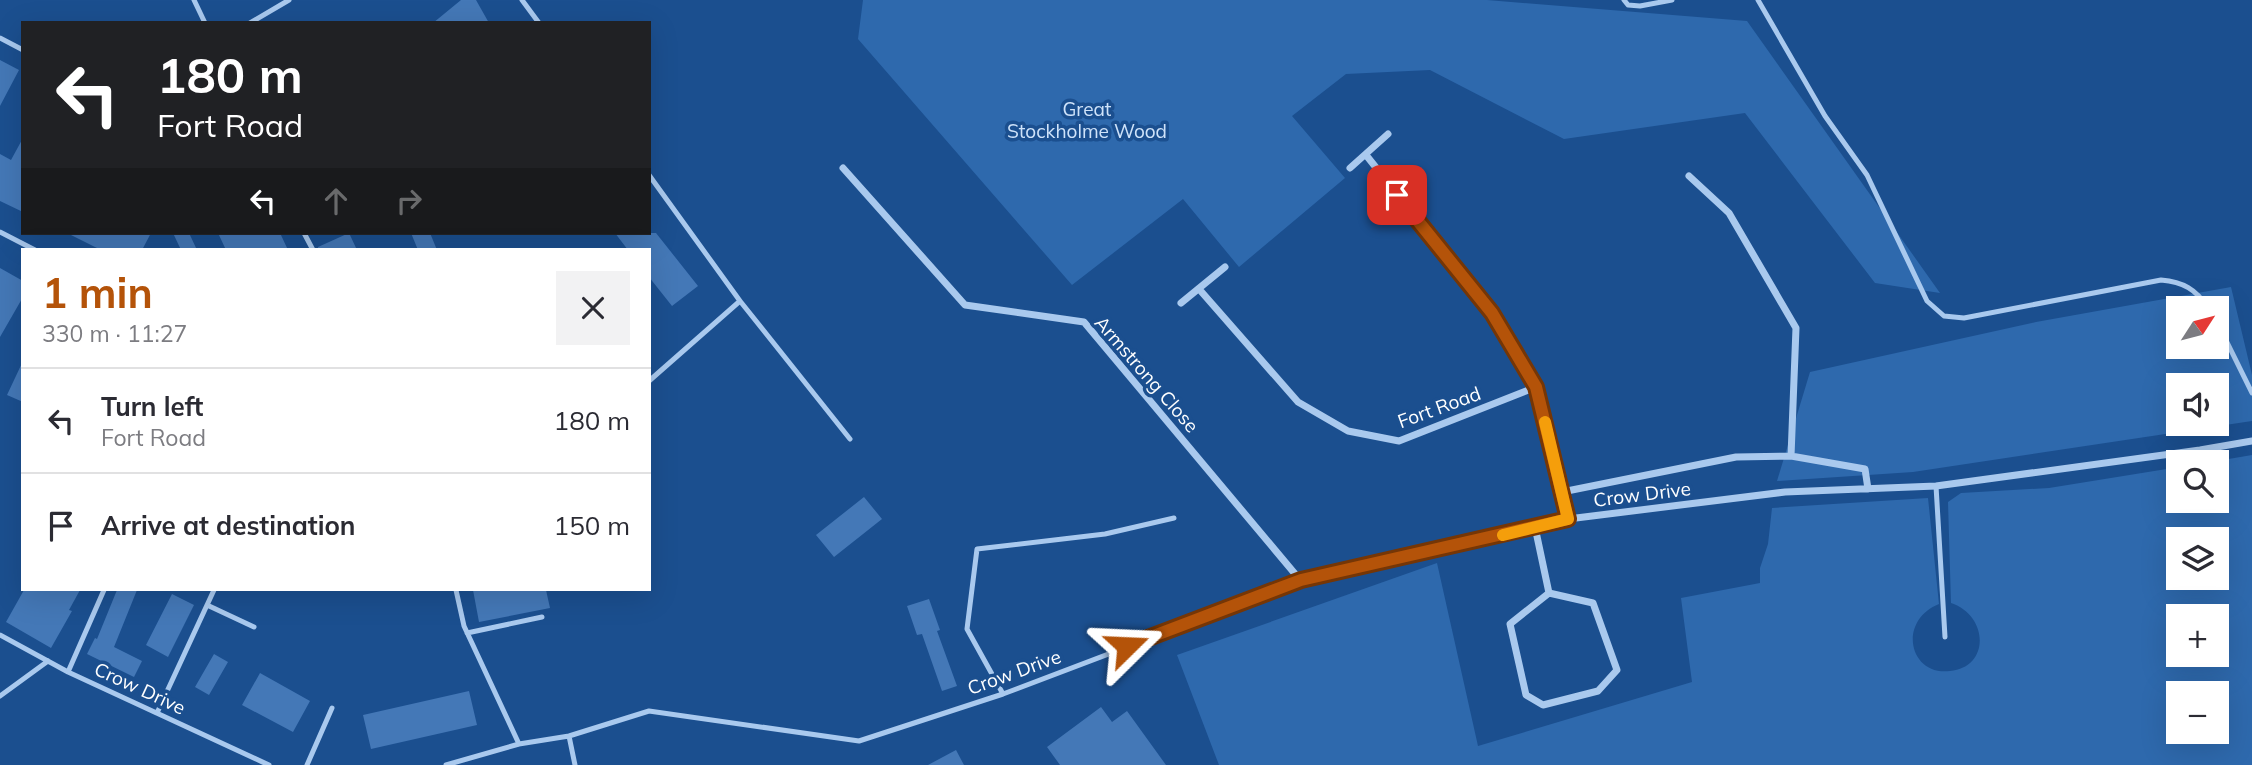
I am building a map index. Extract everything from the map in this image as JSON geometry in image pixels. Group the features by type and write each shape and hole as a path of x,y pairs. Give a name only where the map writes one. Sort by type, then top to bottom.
{"street":[{"path":"1350,168 1388,134"},
{"path":"1366,155 1492,313 1536,387 1568,519"},
{"name":"Armstrong Close","path":"843,168 965,305 1084,322 1301,580"},
{"path":"1689,176 1729,213 1796,328 1791,456"},
{"path":"1181,303 1226,267"},
{"name":"Fort Road","path":"1199,289 1297,401 1348,431 1399,441 1536,387"},
{"name":"Crow Drive","path":"1301,580 1568,519 1785,492 1936,486 2252,441"},
{"path":"1562,492 1736,457 1791,456 1865,469 1868,489"},
{"path":"1535,527 1549,593"},
{"path":"1549,593 1592,603 1617,670 1598,691 1543,705 1526,695 1510,624 1549,593"}],"lane":[{"path":"194,0 204,21"},
{"path":"253,21 289,0"},
{"path":"522,0 538,21"},
{"path":"1624,0 1628,5 1640,6 1672,0"},
{"path":"1758,0 1825,116 1867,175 1927,301 1944,316 1964,318 2161,280 2178,281 2199,296"},
{"path":"0,38 21,49"},
{"path":"651,178 740,301 850,439"},
{"path":"0,232 31,248"},
{"path":"651,379 740,301"},
{"path":"2230,348 2252,393"},
{"path":"1936,486 1945,637"},
{"path":"1003,694 967,629 977,548 1105,534 1174,518"},
{"name":"Crow Drive","path":"446,765 519,744 569,736 649,711 859,741 1003,694 1301,580"},
{"path":"68,672 104,591"},
{"path":"157,713 214,591"},
{"path":"456,591 467,633 519,744"},
{"path":"207,605 254,627"},
{"path":"467,633 542,617"},
{"name":"Crow Drive","path":"0,635 68,672 268,765"},
{"path":"0,696 48,661"},
{"path":"307,765 332,708"},
{"path":"569,736 575,765"}],"green space":[{"name":"Great Stockholme Wood","path":"863,0 1487,0 1747,21 1940,293 1875,283 1745,113 1564,139 1430,70 1346,74 1292,116 1345,178 1239,267 1183,199 1072,285 858,39"},
{"path":"2231,287 2252,375 2252,421 2229,424 2229,373 2166,373 2166,434 1913,472 1777,481 1810,372 2036,322 2166,299 2166,359 2230,359 2230,296 2181,296"},
{"path":"2252,455 2252,765 1219,765 1177,655 1437,563 1478,746 1692,682 1681,598 1760,583 1760,568 1768,544 1772,508 1928,498 1939,604 1917,622 1913,646 1925,665 1936,670 1950,671 1972,661 1980,640 1972,619 1964,609 1951,603 1948,502 1961,493 2049,488 2166,469 2166,513 2229,513 2229,459"}],"building":[{"path":"461,0 476,0 488,21 435,21"},
{"path":"0,60 19,70 0,106"},
{"path":"21,142 21,211 0,201 0,154 11,160"},
{"path":"656,233 698,286 672,306 651,280 651,248 626,248 617,235"},
{"path":"71,235 150,235 143,248 97,248"},
{"path":"174,235 190,235 196,248 180,248"},
{"path":"219,235 281,235 287,248 225,248"},
{"path":"350,235 356,248 318,248"},
{"path":"412,235 431,235 436,248 417,248"},
{"path":"0,268 21,280 21,300 0,337"},
{"path":"21,365 21,401 7,395"},
{"path":"864,497 882,519 834,557 816,535"},
{"path":"23,591 79,591 69,610 72,611 51,648 6,622"},
{"path":"117,591 137,591 114,647 142,661 134,677 87,654 95,638 97,639"},
{"path":"473,591 546,591 550,608 479,622"},
{"path":"172,594 194,605 168,657 146,645"},
{"path":"929,599 940,630 937,631 957,686 942,691 922,634 917,635 907,606"},
{"path":"214,654 228,662 209,695 195,687"},
{"path":"260,673 310,701 293,732 242,705"},
{"path":"469,691 477,725 371,749 363,715"},
{"path":"1101,707 1112,722 1127,711 1166,765 1060,765 1047,747"},
{"path":"956,750 964,765 928,765"}],"slow traffic":[{"path":"1503,535 1568,519 1545,422"}],"route":[{"path":"1127,646 1301,580 1568,519 1536,387 1492,313 1397,195"}]}
